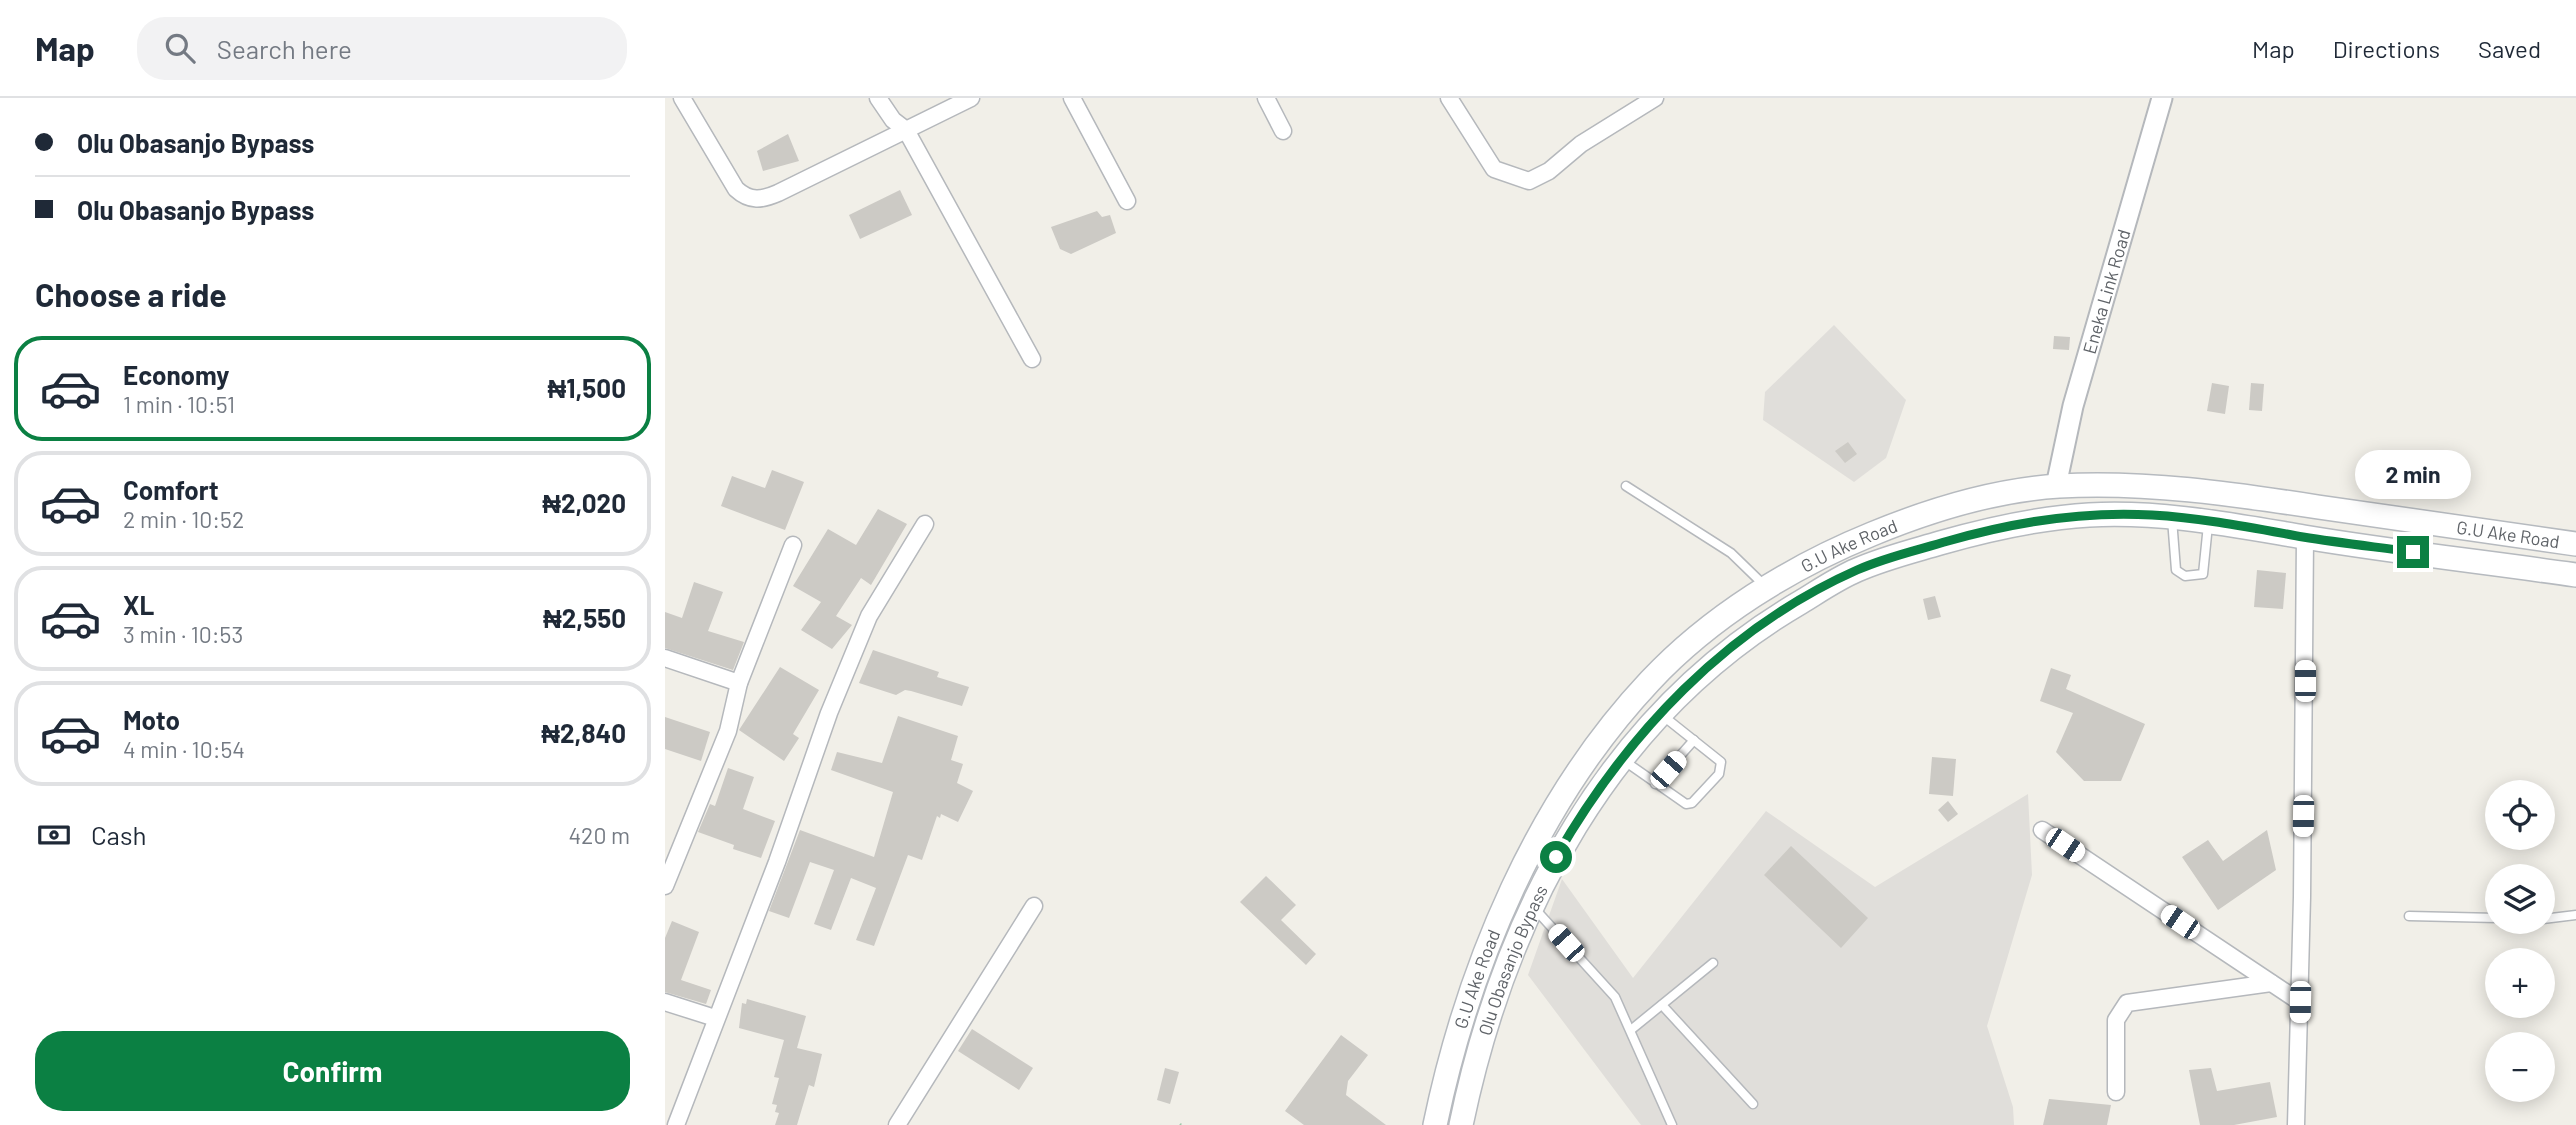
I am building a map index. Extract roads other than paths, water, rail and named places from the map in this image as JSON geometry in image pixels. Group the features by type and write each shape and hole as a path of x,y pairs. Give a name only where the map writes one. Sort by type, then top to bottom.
{"main road":[{"name":"G.U Ake Road","path":"1435,1125 1445,1079 1485,955 1513,892 1570,781 1613,722 1653,678 1702,635 1767,588 1840,547 1900,523 1989,497 2056,486 2192,490 2576,544"},
{"name":"Olu Obasanjo Bypass","path":"1461,1125 1489,1024 1533,906 1579,818 1621,759 1694,678 1779,614 1858,570 2014,523 2088,515 2209,520 2305,537 2576,575"}],"street":[{"path":"682,98 736,189 744,197 756,200 778,193 971,98"},
{"path":"878,98 893,120 906,130 1032,359"},
{"path":"1072,98 1127,201"},
{"path":"1266,98 1283,131"},
{"path":"1449,98 1494,169 1529,181 1549,171 1581,145 1655,98"},
{"name":"Eneka Link Road","path":"2056,486 2076,394 2158,99"},
{"path":"676,1125 777,862 829,713 869,616 925,524"},
{"path":"2296,1125 2300,1002 2305,537"},
{"path":"665,886 728,731 739,683 793,545"},
{"path":"665,658 739,683"},
{"path":"2042,830 2300,1002"},
{"path":"897,1125 1034,906"},
{"path":"2116,1092 2116,1020 2127,1003 2271,983"},
{"path":"665,1002 715,1018"}],"lane":[{"path":"1626,486 1731,553 1767,588"},
{"path":"2172,517 2176,570 2185,576 2203,574 2209,520"},
{"path":"1621,759 1686,804 1692,803 1719,774 1721,762 1660,713"},
{"path":"1655,785 1694,740"},
{"path":"1533,906 1615,997 1632,1029 1672,1125"},
{"path":"2555,918 2576,915"},
{"path":"2409,916 2485,918"},
{"path":"1632,1029 1713,963"},
{"path":"1662,1004 1753,1104"}]}
